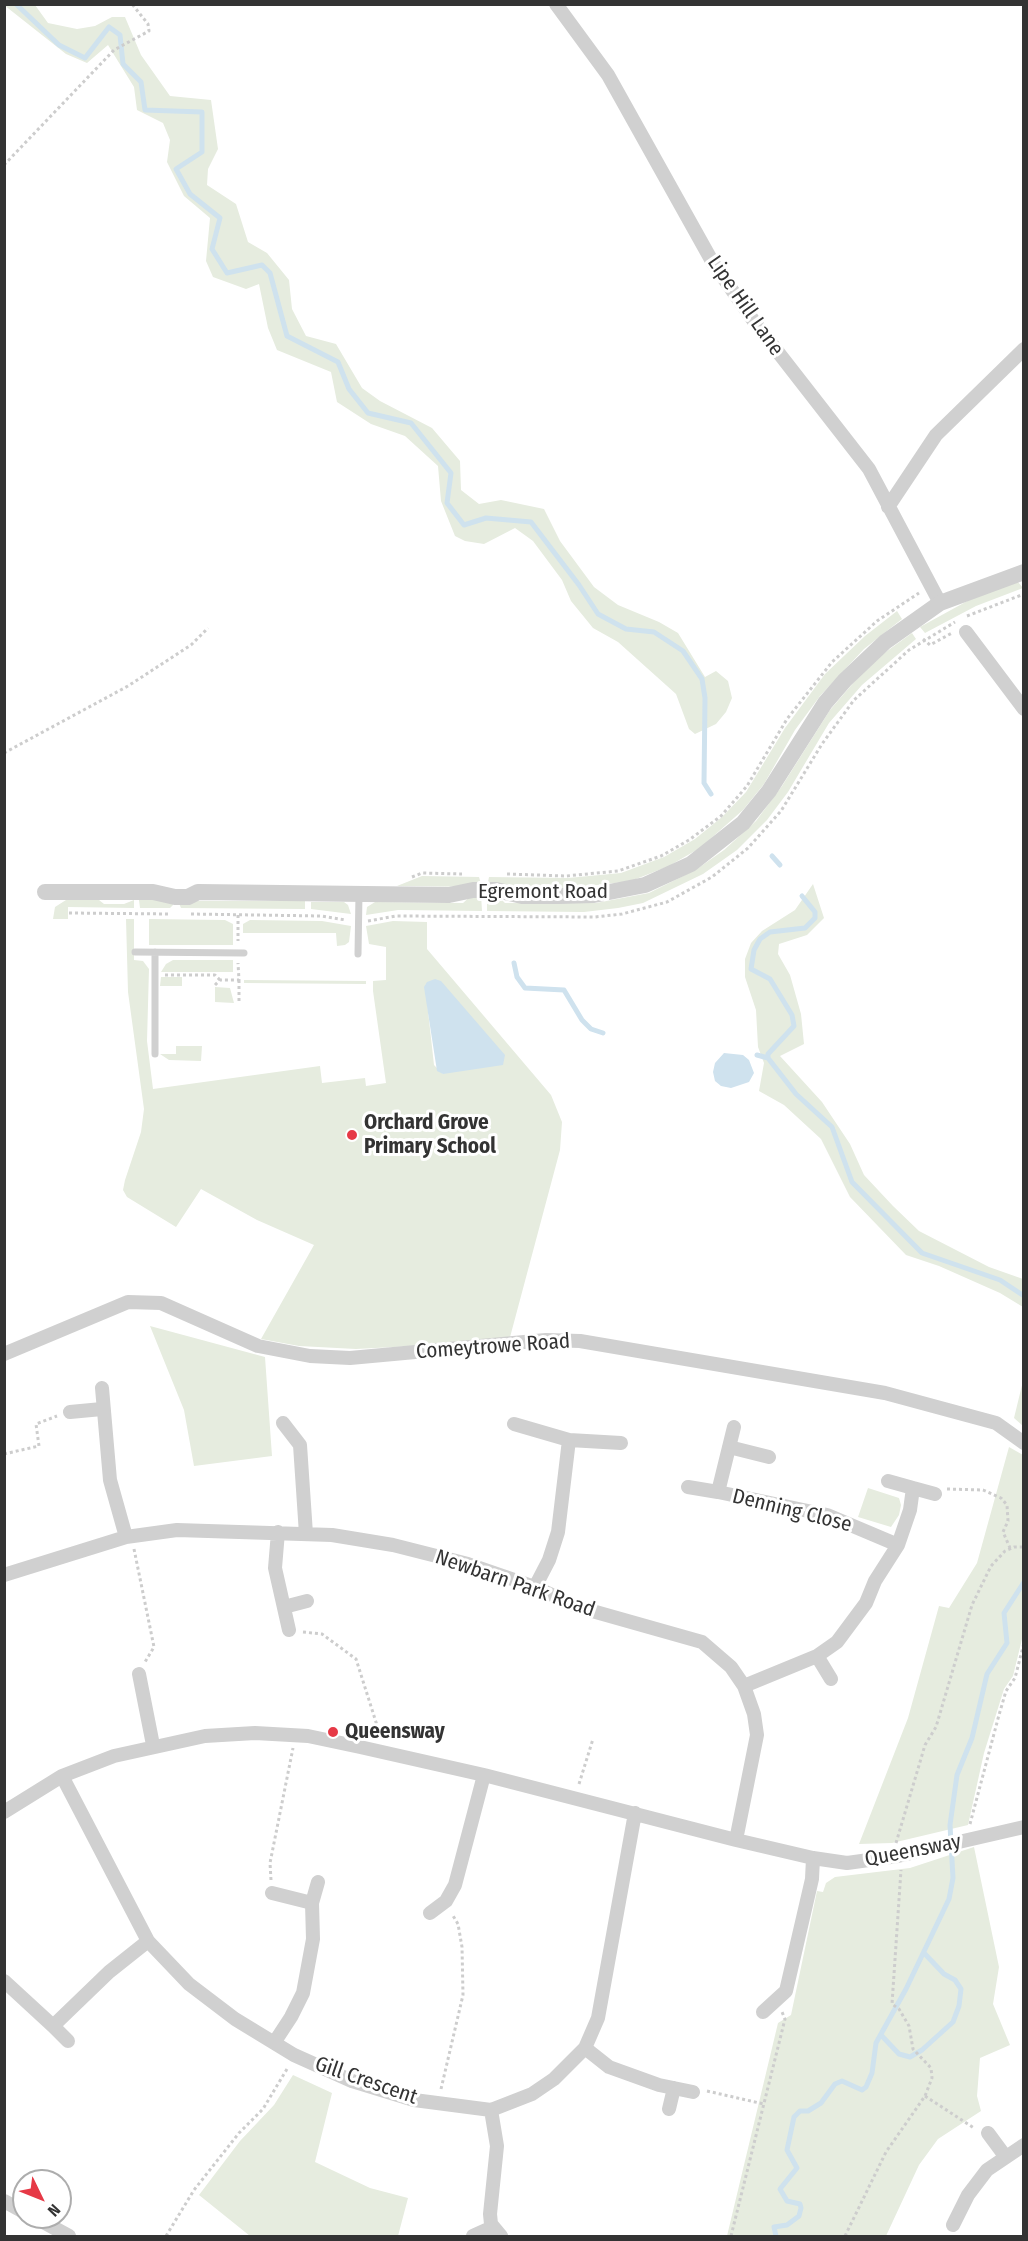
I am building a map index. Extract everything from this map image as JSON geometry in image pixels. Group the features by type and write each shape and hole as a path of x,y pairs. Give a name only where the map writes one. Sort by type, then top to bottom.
{"street":[{"name":"Lipe Hill Lane","path":"556,4 608,75 713,263 753,320 869,469 940,603"},
{"path":"888,507 936,435 1023,350"},
{"name":"Egremont Road","path":"45,892 153,892 188,897 198,892 449,895 473,890 496,891 522,896 594,895 635,888 675,872 706,854 743,823 769,791 811,722 852,673 885,642 940,603 1023,572"},
{"path":"966,632 1023,709"},
{"name":"Comeytrowe Road","path":"4,1354 128,1302 161,1304 258,1346 310,1356 350,1358 523,1342 580,1341 885,1393 996,1423 1023,1443"},
{"path":"102,1388 102,1409 110,1480 130,1536"},
{"path":"70,1412 102,1409"},
{"path":"283,1423 300,1445 306,1534"},
{"path":"514,1424 569,1440 621,1443"},
{"name":"Denning Close","path":"718,1492 734,1427"},
{"path":"534,1587 549,1560 558,1532 569,1440"},
{"path":"729,1447 770,1456"},
{"path":"888,1481 935,1494"},
{"name":"Denning Close","path":"688,1486 827,1515 898,1545"},
{"path":"744,1686 817,1656 837,1641 852,1624 898,1545 908,1518 913,1488"},
{"name":"Newbarn Park Road","path":"4,1575 130,1536 177,1530 306,1534 364,1540 468,1564 534,1587 578,1607 702,1642 731,1667 752,1702 757,1735 736,1840"},
{"path":"278,1532 275,1568 289,1630"},
{"path":"284,1607 307,1601"},
{"path":"817,1656 831,1679"},
{"path":"139,1674 153,1745"},
{"name":"Queensway","path":"4,1812 62,1776 114,1756 153,1745 205,1736 255,1733 296,1735 378,1751 484,1775 736,1840 813,1858 847,1863 898,1856 1023,1827"},
{"path":"430,1913 446,1901 454,1885 484,1775"},
{"name":"Gill Crescent","path":"62,1776 148,1941 189,1984 235,2019 294,2055 352,2081 414,2100 491,2110 532,2094 554,2079 585,2048 598,2018 635,1813"},
{"path":"764,2012 786,1991 812,1879 813,1858"},
{"path":"274,2043 291,2018 303,1993 313,1939 312,1903 318,1882"},
{"path":"272,1893 312,1903"},
{"path":"53,2026 100,1979 148,1941"},
{"path":"4,1981 68,2041"},
{"path":"585,2048 609,2067 693,2092"},
{"path":"669,2109 674,2088"},
{"path":"473,2236 497,2232 490,2214 496,2146 491,2110"},
{"path":"988,2133 1005,2156"},
{"path":"952,2225 968,2195 987,2170 1023,2145"}],"lane":[{"path":"358,954 359,894"},
{"path":"135,952 244,953"},
{"path":"155,952 155,1054"}],"path":[{"path":"4,165 114,50 149,31 148,24 132,4"},
{"path":"506,874 567,876 618,871 661,856 689,840 721,816 736,799 757,772 787,719 832,662 877,621 930,586"},
{"path":"186,914 321,916 359,921 396,916 595,917 622,914 667,902 712,877 758,838 786,804 822,744 854,700 892,664 923,640 987,606 1023,594"},
{"path":"4,753 128,686 191,645 208,628"},
{"path":"923,640 930,645 962,628 966,632"},
{"path":"404,880 422,873 463,874"},
{"path":"69,913 176,914"},
{"path":"155,975 215,975 220,980"},
{"path":"239,980 239,1003"},
{"path":"4,1454 39,1446 36,1424 70,1412"},
{"path":"935,1494 950,1487 995,1492 1006,1505 1008,1521 1003,1532 1010,1548"},
{"path":"130,1536 154,1647 139,1674"},
{"path":"844,2236 886,2152 925,2096 932,2078 931,2068 913,2049 909,2026 899,2008 892,2004 900,1896 896,1841 925,1745 936,1727 972,1605 991,1566 1010,1548 1021,1547"},
{"path":"289,1630 322,1634 356,1659 381,1738 378,1751"},
{"path":"969,1841 977,1792 1006,1691 1015,1678 1023,1643"},
{"path":"272,1893 270,1863 296,1735"},
{"path":"576,1798 593,1739"},
{"path":"437,2103 463,1995 464,1980 458,1924 446,1901"},
{"path":"731,2236 785,2019 777,2000"},
{"path":"166,2236 194,2190 239,2133 263,2109 294,2055"},
{"path":"693,2092 700,2089 764,2104"},
{"path":"925,2096 982,2134 988,2133"}],"shaded area":[{"path":"4,5 35,5 48,23 77,29 95,26 112,17 125,17 141,55 170,96 211,100 218,149 208,169 207,185 236,204 248,242 267,253 289,280 292,309 306,336 336,344 362,388 380,401 432,428 460,461 461,490 479,504 501,500 544,509 560,541 594,587 618,605 659,622 678,633 705,677 716,671 728,681 732,698 726,712 716,724 695,734 689,729 676,694 618,642 593,628 571,601 562,580 533,541 515,528 484,544 465,541 455,536 441,501 438,466 405,436 371,424 337,402 331,372 277,350 268,328 259,284 246,289 213,277 206,261 210,218 184,196 167,162 170,140 163,123 137,110 134,87 108,45 87,63 66,54"},
{"path":"1018,582 1023,588 976,606 925,633 920,627 971,599"},
{"path":"897,611 902,619 864,649 820,696 795,730 764,784 743,810 700,848 669,866 631,881 573,888 487,887 489,877 568,878 621,873 664,857 695,839 722,817 746,792 785,728 825,674 865,636"},
{"path":"912,633 916,639 862,685 829,723 788,792 767,820 737,850 703,874 643,903 618,908 584,912 487,911 487,894 496,894 505,903 596,903 649,893 697,869 724,850 756,821 782,786 830,710 883,654"},
{"path":"422,876 479,877 482,887 397,886"},
{"path":"813,884 824,918 807,935 779,944 778,954 790,975 801,1014 804,1044 780,1056 822,1102 850,1144 864,1175 893,1206 919,1231 989,1267 1023,1279 1023,1307 1000,1293 939,1266 906,1255 850,1197 821,1139 784,1105 759,1091 764,1063 758,1047 756,1010 745,977 745,959 751,943 762,931 795,910"},
{"path":"473,894 481,894 482,911 398,910 366,915 367,907 375,902 463,903"},
{"path":"66,900 99,900 104,904 124,904 134,900 134,908 68,907 68,919 53,919 55,907"},
{"path":"139,900 172,900 173,905 170,908 140,908"},
{"path":"178,901 305,901 305,909 181,908"},
{"path":"311,902 344,902 348,905 351,914 311,909"},
{"name":"Orchard Grove Primary School","path":"126,919 134,919 134,960 143,961 149,969 147,1041 153,1089 320,1066 322,1083 365,1078 366,1086 386,1083 373,981 386,980 386,947 369,944 366,926 393,921 427,922 427,949 551,1095 562,1122 560,1150 509,1341 356,1349 299,1346 261,1339 314,1245 257,1220 201,1189 176,1227 127,1197 123,1190 141,1132 144,1109 128,992","holes":["425,984 443,1074 434,1065"]},
{"path":"149,919 225,920 233,924 233,945 149,945"},
{"path":"250,920 322,921 351,926 349,942 337,946 336,933 243,933 243,924"},
{"path":"173,960 233,960 233,972 161,972 166,964"},
{"path":"161,977 182,977 182,986 160,986"},
{"path":"244,980 366,981 366,984 244,983"},
{"path":"215,987 230,988 234,1003 215,1002"},
{"path":"176,1046 202,1046 201,1061 169,1060 160,1054 176,1054"},
{"path":"150,1326 265,1357 272,1456 194,1466 184,1410"},
{"path":"1023,1381 1024,1426 1014,1418"},
{"path":"1009,1447 1023,1455 1023,1635 1013,1676 1004,1689 984,1753 968,1825 892,1843 859,1844 908,1718 939,1606 949,1608 977,1563"},
{"path":"868,1488 899,1498 901,1505 899,1515 891,1527 858,1517"},
{"path":"974,1847 999,1967 993,2004 1010,2045 980,2058 977,2096 981,2111 938,2139 919,2165 886,2236 727,2236 778,2023 791,2015 817,1891 823,1892 826,1883 835,1877 910,1868"},
{"path":"293,2075 332,2093 315,2162 370,2188 408,2198 398,2236 250,2236 199,2195 240,2141 274,2105"}],"water":[{"path":"435,979 441,981 505,1055 503,1065 443,1074 437,1071 424,987 427,982"},
{"path":"724,1053 743,1055 749,1060 754,1073 749,1082 731,1088 721,1086 715,1081 713,1072 715,1063"}],"waterway":[{"path":"16,4 59,45 85,58 109,27 120,35 123,64 141,82 145,110 202,112 202,152 176,169 190,194 220,218 212,249 227,273 262,265 270,273 287,336 338,362 349,389 368,413 411,423 451,473 447,503 464,525 486,518 531,522 598,614 626,629 654,632 683,651 702,679 705,698 704,783 711,794"},
{"path":"772,856 780,865"},
{"path":"802,896 815,912 815,918 805,928 770,932 760,939 754,950 751,969 770,979 792,1015 794,1026 768,1054 768,1058 796,1094 832,1127 852,1182 922,1253 1000,1280 1024,1296"},
{"path":"514,963 517,977 525,988 564,990 582,1020 591,1029 603,1033"},
{"path":"757,1055 768,1058"},
{"path":"776,2236 774,2227 787,2225 799,2216 801,2208 800,2204 787,2201 780,2189 797,2168 787,2150 794,2117 800,2111 808,2111 821,2103 835,2084 842,2081 862,2090 866,2087 872,2073 876,2043 906,1989 949,1899 953,1878 950,1825 957,1775 972,1738 987,1674 1007,1643 1004,1613 1024,1582"},
{"path":"881,2035 899,2054 910,2057 922,2050 953,2022 959,2006 961,1989 955,1980 944,1974 924,1953"}],"place":[{"name":"Orchard Grove Primary School","path":"352,1135"},
{"name":"Queensway","path":"333,1732"}]}
